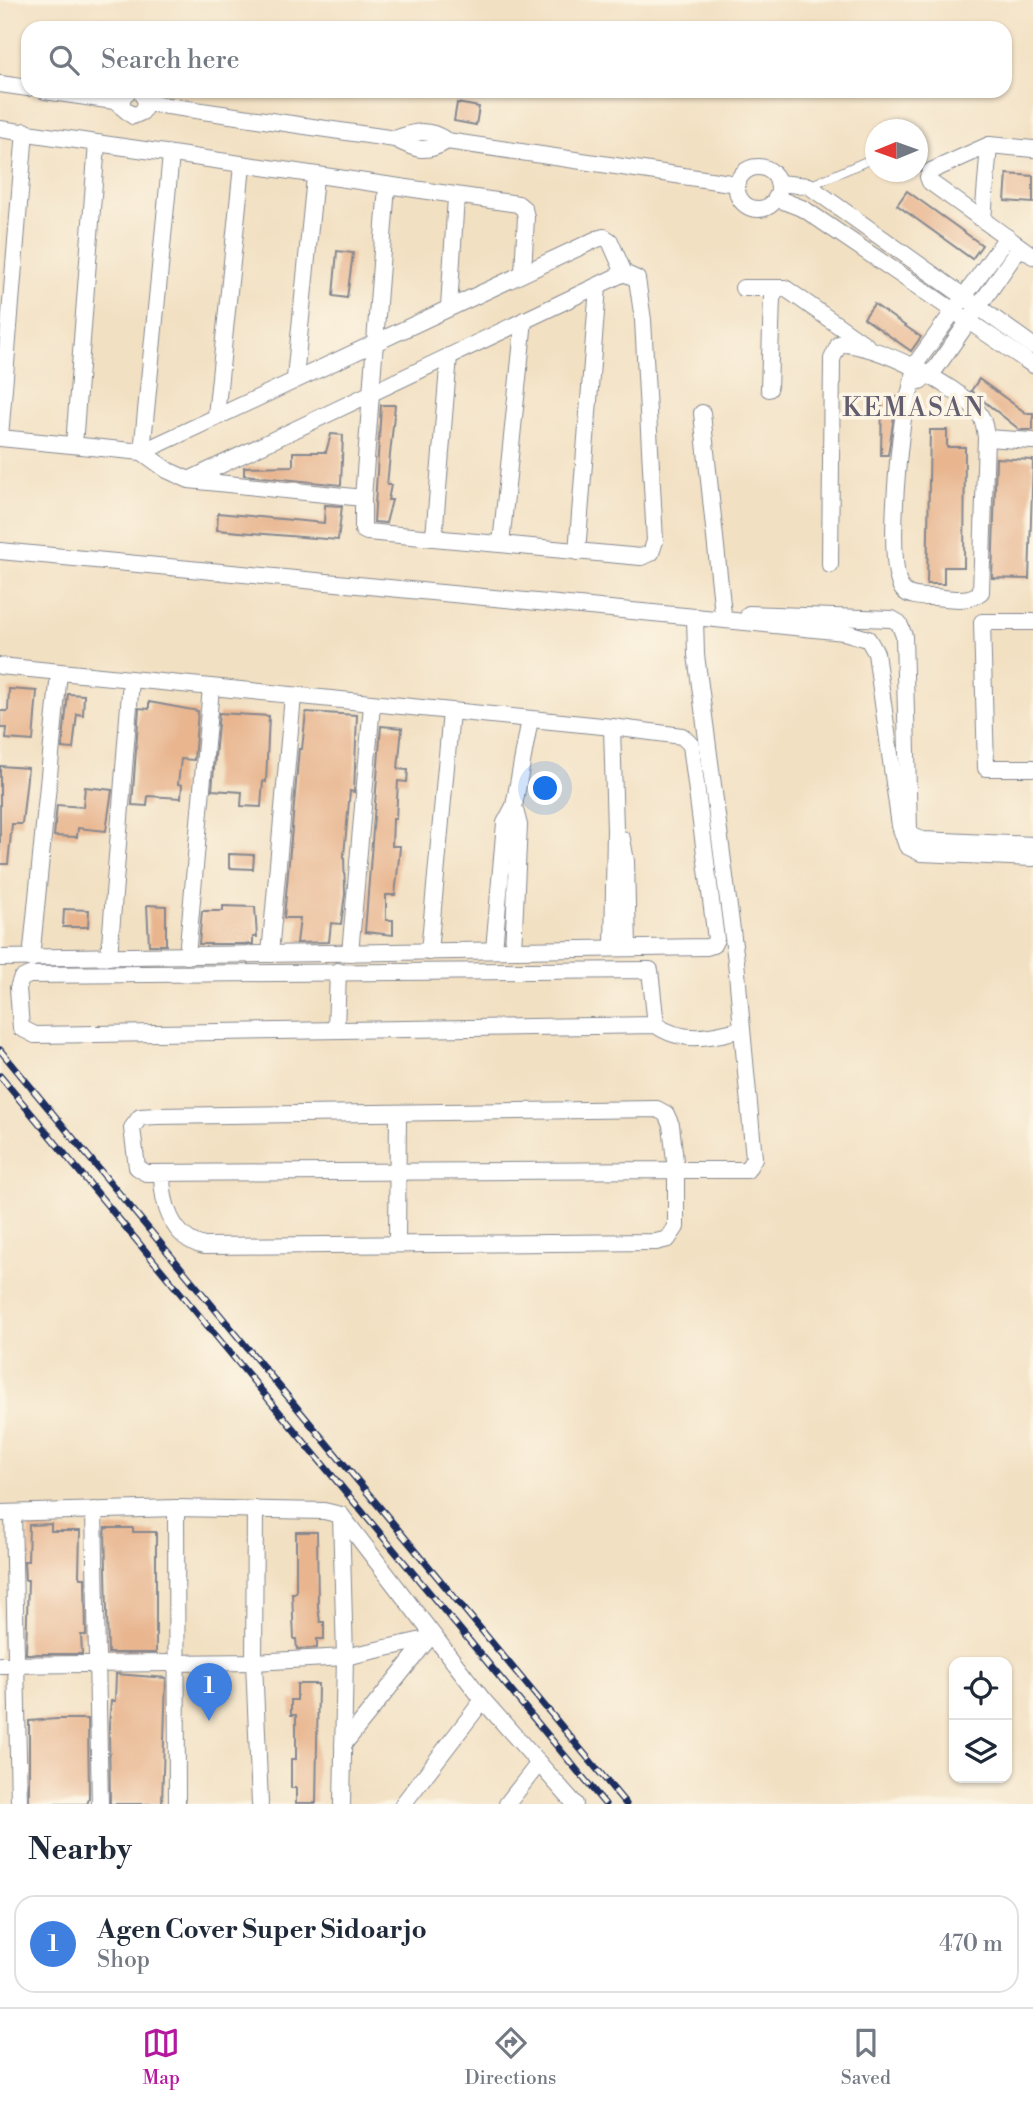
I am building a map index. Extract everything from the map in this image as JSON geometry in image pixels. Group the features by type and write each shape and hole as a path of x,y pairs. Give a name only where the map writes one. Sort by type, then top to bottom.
{"street":[{"path":"0,84 21,88"},
{"path":"125,98 124,111 133,116 142,112 143,98"},
{"path":"149,98 395,139 428,131 447,141 737,184"},
{"path":"0,129 315,177 518,204 524,209 523,273"},
{"path":"25,131 0,438 142,452 167,470 189,480 363,498"},
{"path":"74,445 97,143"},
{"path":"1020,247 930,183 928,177 930,171 989,145 1033,149"},
{"path":"983,220 989,145"},
{"path":"142,452 171,155"},
{"path":"216,416 242,166"},
{"path":"757,167 774,174 777,190 770,205 755,209 741,200 737,184 748,169 757,167"},
{"path":"295,379 315,177"},
{"path":"142,452 373,341 604,237 610,241 624,273 637,279 643,320 655,541 651,552 640,557 363,530 373,341 387,186"},
{"path":"777,190 809,186 959,304"},
{"path":"777,190 974,314 1033,346"},
{"path":"449,307 456,197"},
{"path":"914,366 959,304 1020,247"},
{"path":"830,565 834,352 839,344 853,343 914,366 922,380 980,414 986,438 981,592 968,599 909,594 901,589 896,571 894,533 904,415 922,380 974,314 1020,247"},
{"path":"189,480 624,273"},
{"path":"578,552 597,287"},
{"path":"743,288 785,288 876,352"},
{"path":"769,389 772,298 777,289"},
{"path":"974,314 1033,365"},
{"path":"501,544 524,320"},
{"path":"433,537 449,356"},
{"path":"702,413 718,616"},
{"path":"986,438 1033,441"},
{"path":"0,551 695,617 802,614 892,619 899,623 905,649 909,830 914,837 923,840 1033,845"},
{"path":"718,616 844,632 868,639 876,653 900,826 907,846 921,853 1033,858"},
{"path":"162,1173 162,1197 167,1214 197,1244 656,1242 668,1239 676,1227 676,1170 671,1125 666,1114 657,1109 140,1117 132,1128 137,1167 146,1173 676,1170 747,1170 752,1165 754,1158 736,961 696,655 695,617"},
{"path":"1033,622 982,622 986,768 1033,768"},
{"path":"0,667 612,727 688,740 716,939 713,945 707,947 0,958"},
{"path":"31,958 59,673"},
{"path":"109,957 131,680"},
{"path":"187,956 211,688"},
{"path":"270,954 293,696"},
{"path":"350,953 372,705"},
{"path":"429,952 451,712"},
{"path":"494,950 505,823 514,806 530,719"},
{"path":"612,727 621,948"},
{"path":"513,950 519,825 514,806"},
{"path":"656,1025 650,970 29,975 21,979 18,988 21,1028 35,1034 656,1025 670,1036 693,1038 742,1029"},
{"path":"336,1030 338,971"},
{"path":"397,1244 398,1113"},
{"path":"176,1508 177,1804"},
{"path":"19,1804 18,1665 6,1513 176,1508 324,1511 341,1515 431,1637 575,1804"},
{"path":"255,1509 254,1662 260,1804"},
{"path":"94,1510 100,1804"},
{"path":"341,1515 345,1657 342,1804"},
{"path":"0,1665 254,1662 345,1657 431,1637"},
{"path":"343,1745 431,1637"},
{"path":"403,1804 484,1700"},
{"path":"507,1804 539,1763"}],"lane":[{"path":"809,186 865,162"}],"building":[{"path":"457,103 479,107 476,125 454,121"},
{"path":"1007,174 1033,176 1033,203 1005,201"},
{"path":"907,191 982,245 972,259 897,205"},
{"path":"337,251 353,253 347,298 333,296"},
{"path":"874,304 921,337 911,351 864,318"},
{"path":"979,379 1026,413 1033,413 1033,430 1020,430 971,391"},
{"path":"882,397 897,397 888,455 881,455"},
{"path":"381,405 395,405 387,485 391,485 388,500 392,500 386,523 374,522"},
{"path":"930,430 947,430 947,447 965,447 964,567 944,567 944,584 927,584"},
{"path":"331,434 343,435 341,485 244,475 244,467 293,466 293,452 326,452"},
{"path":"996,458 1033,460 1029,579 992,578"},
{"path":"325,505 342,506 338,540 217,530 218,513 324,523"},
{"path":"9,689 37,691 33,741 6,739 7,728 0,728 0,711 8,711"},
{"path":"68,694 84,695 83,715 77,714 73,749 62,748"},
{"path":"149,702 198,711 194,760 181,759 178,784 182,785 181,798 148,796 147,806 132,805 139,708 149,709"},
{"path":"306,712 357,715 354,792 350,791 341,924 331,923 329,942 297,943 300,918 284,918 299,749 302,749"},
{"path":"219,713 269,716 266,782 263,781 261,807 241,806 242,792 212,790"},
{"path":"381,726 402,728 398,769 408,770 407,782 398,781 396,819 393,819 392,846 400,846 395,895 386,895 386,920 393,920 393,935 365,932"},
{"path":"0,766 28,768 22,824 12,824 8,864 0,864"},
{"path":"85,787 112,790 106,831 78,828 77,837 54,836 57,805 83,807"},
{"path":"229,854 254,855 253,869 229,868"},
{"path":"147,905 166,906 166,945 149,945"},
{"path":"223,906 255,907 257,937 253,937 253,944 199,944 202,911 223,911"},
{"path":"64,909 89,910 88,927 63,927"},
{"path":"51,1524 51,1531 80,1531 79,1575 80,1578 85,1578 86,1635 81,1635 82,1654 26,1654 28,1580 25,1580 24,1561 28,1561 29,1525"},
{"path":"105,1528 133,1528 133,1532 156,1532 156,1653 108,1653"},
{"path":"296,1532 317,1532 318,1607 320,1622 324,1622 324,1639 317,1639 317,1648 297,1649 294,1639 292,1593 296,1593"},
{"path":"116,1674 166,1678 162,1804 110,1804 109,1725 111,1701 115,1701"},
{"path":"297,1684 318,1684 316,1803 296,1803 296,1788 291,1788 291,1759 296,1759 296,1715 291,1715 291,1700 297,1700"},
{"path":"88,1719 87,1804 29,1804 29,1721"}],"railway":[{"path":"0,1050 626,1804"},
{"path":"0,1076 605,1804"}],"place":[{"name":"Agen Cover Super Sidoarjo","path":"209,1721"}],"district":[{"name":"KEMASAN","path":"914,408"}]}
